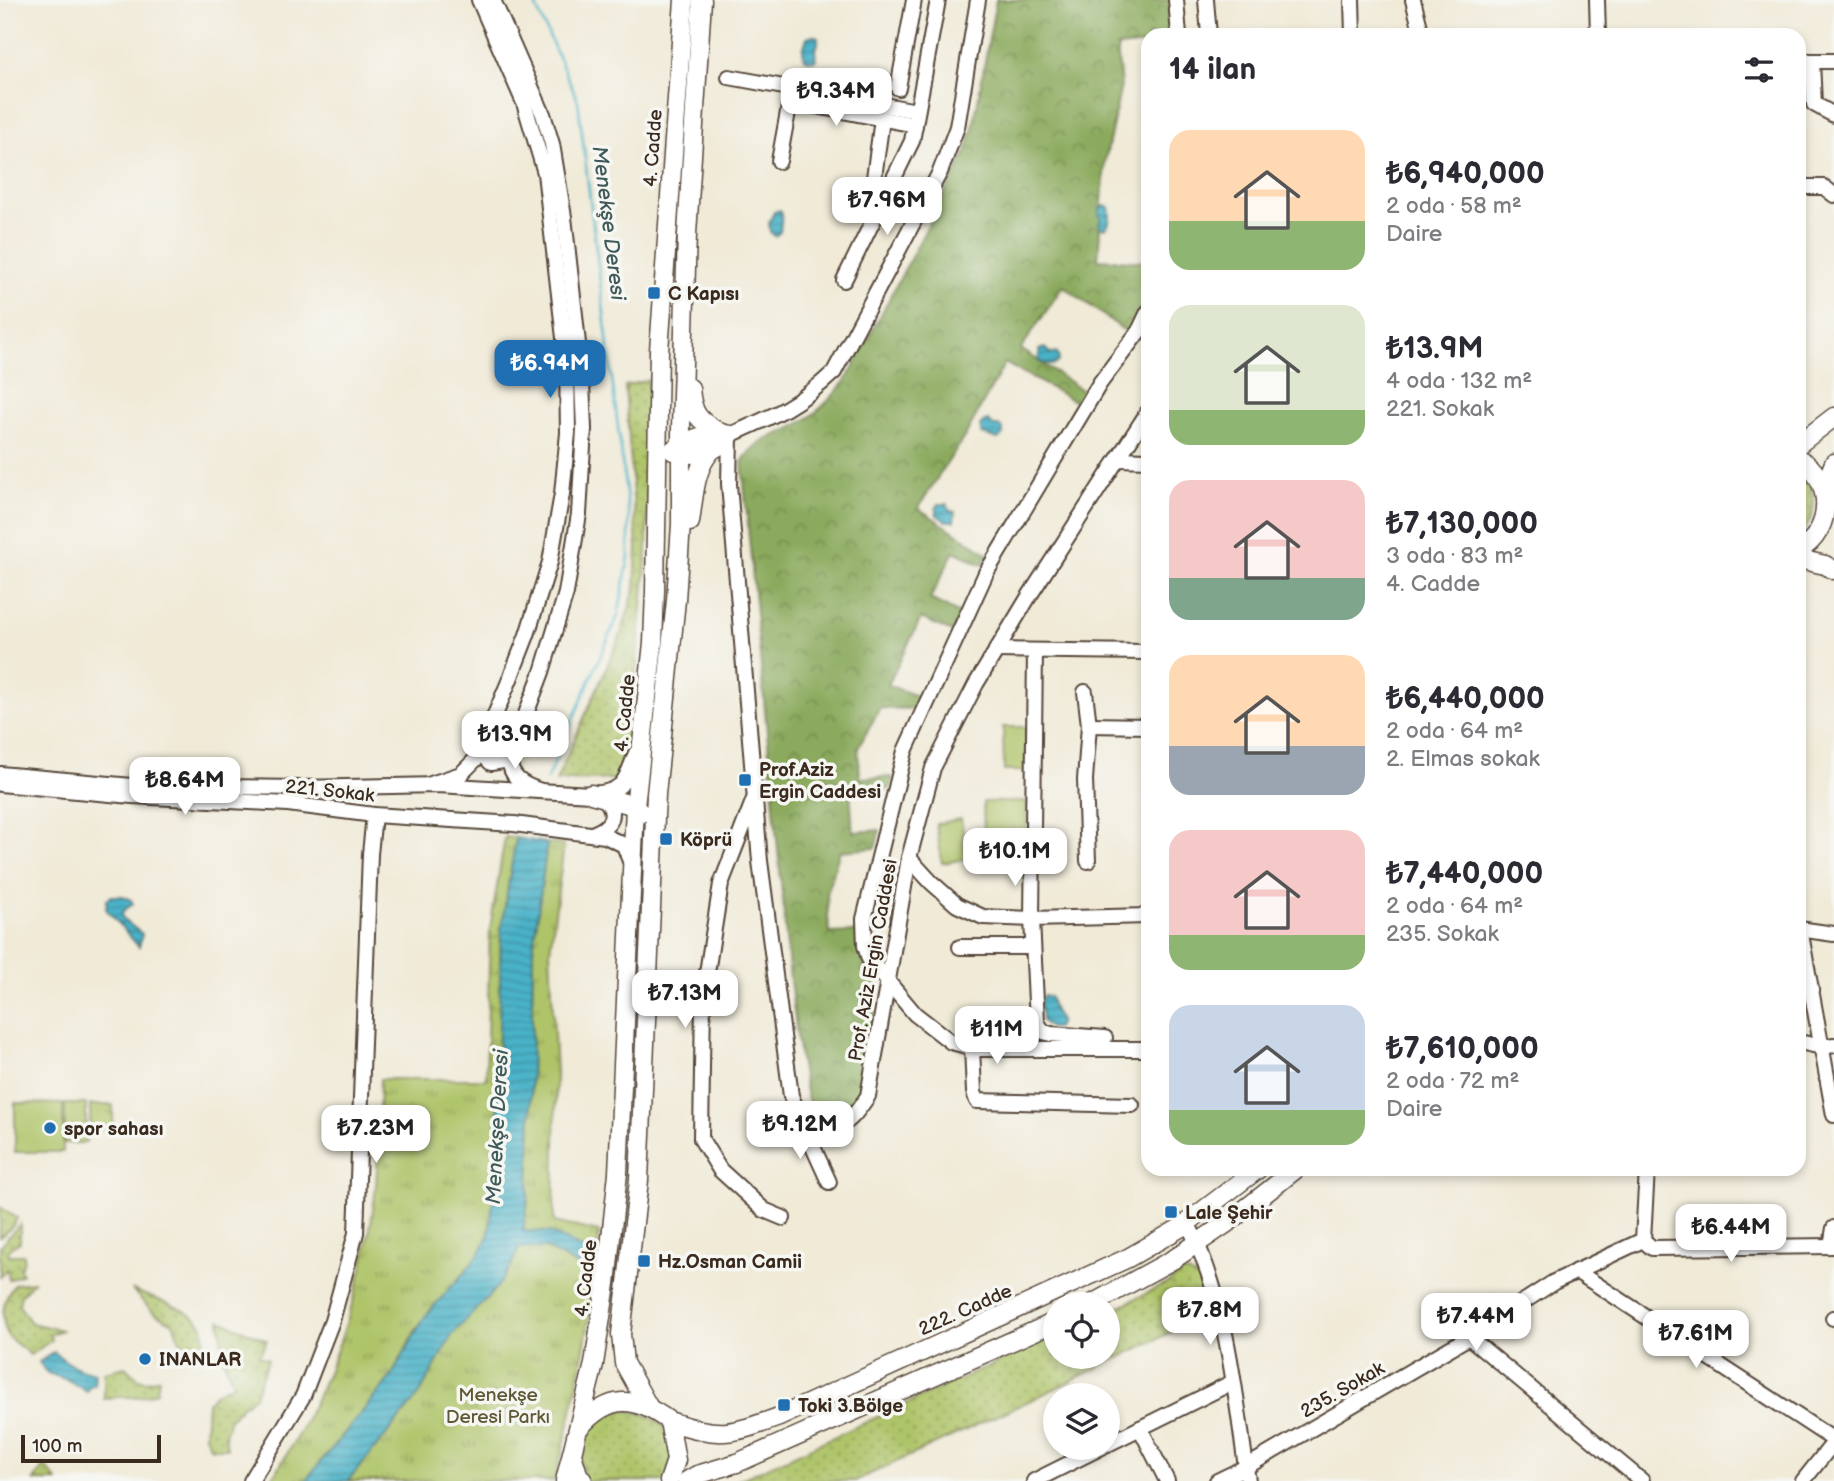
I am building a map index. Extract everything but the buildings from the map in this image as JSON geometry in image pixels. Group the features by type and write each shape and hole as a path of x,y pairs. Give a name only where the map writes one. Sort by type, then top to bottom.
{"main road":[{"name":"4. Cadde","path":"572,1454 594,1364 605,1294 618,1173 635,807 653,643 661,329 684,0"},
{"name":"4. Cadde","path":"648,1406 624,1363 621,1334 639,1180 656,794 681,524 679,449 687,234 702,0"},
{"path":"661,329 668,358 668,435 671,447 692,454 725,443 726,434"},
{"path":"683,338 694,410 705,425 726,434"},
{"path":"1806,439 1834,417"},
{"path":"657,477 665,460 679,449 726,434"},
{"path":"677,587 699,470 702,461 713,449"},
{"path":"1806,544 1817,535 1825,520 1830,473 1834,463"},
{"path":"1806,465 1817,474 1825,488 1834,523"},
{"path":"1806,561 1834,570"},
{"path":"597,796 635,807 645,821 652,885"},
{"name":"222. Cadde","path":"669,1421 716,1433 735,1432 779,1417 1128,1258 1187,1222 1249,1176"},
{"path":"1114,1292 1198,1243 1287,1176"},
{"path":"687,1481 697,1475 737,1463 1043,1327"},
{"path":"579,1428 591,1415 606,1406 623,1402 648,1406 669,1421 676,1460 669,1481"},
{"path":"565,1481 572,1454"},
{"path":"572,1454 583,1481"}],"street":[{"path":"428,785 461,774 477,758 527,635 550,562 562,494 568,422 564,338 545,173 524,103 478,0"},
{"path":"493,0 543,114 552,144 559,178 582,382 584,429 579,514 566,593 542,672 511,751 509,764 514,776 525,785 541,790"},
{"path":"898,89 914,0"},
{"path":"844,280 912,141 938,0"},
{"path":"829,1182 791,1096 754,798 726,434 791,407 814,391 834,372 940,172 957,127 978,0"},
{"path":"1176,0 1178,28"},
{"path":"1206,0 1208,28"},
{"path":"1352,0 1353,28"},
{"path":"1413,0 1420,28"},
{"path":"1597,0 1598,28"},
{"path":"909,26 932,31"},
{"path":"1832,61 1806,61 1814,104 1834,115"},
{"path":"729,77 916,118"},
{"path":"779,162 790,102 882,119 916,118"},
{"path":"876,217 870,207 882,119"},
{"path":"1806,187 1825,187 1834,195"},
{"path":"1141,327 1100,383 986,573 905,751 864,919 865,946 869,959 915,1014 951,1042 972,1047 1141,1049"},
{"name":"Prof. Aziz Ergin Caddesi","path":"803,1125 832,1128 851,1121 869,1096 909,858 933,768 996,650 1141,423"},
{"path":"1119,458 1141,460"},
{"path":"996,650 1141,652"},
{"path":"1035,651 1032,919 1035,1012 1040,1028 1051,1034 1105,1038"},
{"path":"1085,692 1089,725 1085,780 1087,861"},
{"path":"1089,725 1141,726"},
{"path":"0,774 132,786 300,788 428,785 541,790 597,796 620,786 628,777 641,740"},
{"path":"484,744 482,754 491,763 503,761 511,751"},
{"name":"221. Sokak","path":"0,784 132,796 288,804 374,815 471,820 605,836 624,845 632,873"},
{"path":"590,834 604,829 611,820 611,807 597,796"},
{"path":"754,798 721,884 705,986 701,1139 720,1171 764,1210 783,1217"},
{"path":"251,1481 303,1396 332,1321 356,1233 370,854 374,815"},
{"path":"909,858 957,905 983,917 1032,919 1141,916"},
{"path":"1806,930 1834,934"},
{"path":"960,947 1033,947"},
{"path":"1806,957 1828,1046 1834,1115"},
{"path":"1806,1043 1828,1046"},
{"path":"972,1047 974,1092 977,1101 1132,1105"},
{"path":"1647,1176 1643,1240 1652,1248 1833,1246 1834,1228"},
{"path":"1187,1222 1198,1243 1217,1299 1229,1350 1247,1474"},
{"name":"235. Sokak","path":"1217,1481 1247,1474 1554,1282 1643,1240"},
{"path":"1576,1271 1834,1441 1803,1481"},
{"path":"1469,1337 1642,1481"},
{"path":"1120,1438 1233,1382"},
{"path":"1140,1428 1167,1481"},
{"path":"1034,1481 1076,1460"}],"green space":[{"path":"996,0 1172,0 1174,28 1141,28 1141,45 1117,47 1121,86 1105,161 1098,259 1141,262 1141,307 1138,315 1128,333 1063,286 1021,349 1086,393 1080,404 1005,363 966,434 918,508 988,554 982,565 954,551 930,599 960,614 952,632 921,618 888,685 922,698 917,709 880,708 858,748 860,778 893,777 890,789 850,790 853,832 880,830 875,848 840,851 827,892 829,933 857,932 860,950 876,975 879,990 861,1097 844,1108 823,1113 812,1108 808,1100 801,1068 790,980 742,462 754,447 812,415 849,375 965,155 973,128"},
{"path":"648,380 647,554 627,763 623,773 615,779 556,781 620,637 635,589 637,547 625,386"},
{"path":"1806,479 1811,487 1814,504 1806,526"},
{"path":"1003,727 1026,727 1026,771 1004,771"},
{"path":"1026,801 1027,835 984,836 983,802"},
{"path":"961,819 967,859 942,863 936,824"},
{"path":"505,837 516,838 501,930 496,1176 489,1234 470,1266 415,1331 391,1377 305,1481 270,1481 291,1448 326,1377 353,1302 371,1225 376,1186 380,1079 486,1079 490,929"},
{"path":"547,843 564,845 550,951 556,1075 554,1222 599,1232 598,1251 582,1249 549,1232 523,1231 530,1159 533,950"},
{"path":"15,1103 63,1104 63,1152 15,1152"},
{"name":"spor sahası","path":"65,1104 86,1104 86,1143 65,1143"},
{"path":"90,1105 113,1105 113,1129 90,1129"},
{"path":"0,1207 17,1218 12,1227 0,1237"},
{"path":"20,1224 20,1242 10,1248 8,1255 24,1255 20,1268 22,1274 9,1280 7,1269 0,1277 0,1246"},
{"name":"Menekşe Deresi Parkı","path":"519,1248 545,1248 577,1265 597,1266 580,1374 554,1481 348,1481 419,1395 452,1335 497,1287"},
{"path":"1182,1272 1196,1277 1205,1293 1207,1315 1120,1357 1120,1306 1168,1283"},
{"path":"33,1282 21,1295 19,1305 31,1323 61,1330 49,1335 52,1340 30,1355 8,1336 3,1316 7,1296 15,1284"},
{"path":"132,1290 181,1309 197,1319 204,1333 201,1359 199,1350 195,1354 191,1347 180,1341 173,1323 154,1313"},
{"path":"220,1320 267,1340 259,1356 268,1359 255,1396 230,1419 225,1435 227,1448 211,1448 205,1435 207,1402 217,1392 233,1384 223,1357"},
{"path":"1043,1341 1043,1369 1095,1369 1066,1383 1043,1383 1043,1394 855,1481 737,1481"},
{"path":"125,1367 140,1379 148,1381 159,1378 157,1391 143,1396 104,1399 104,1372"},
{"path":"624,1410 653,1418 669,1434 672,1451 667,1481 585,1481 579,1453 583,1436 601,1419"},
{"path":"44,1465 57,1481 34,1481"}],"water":[{"path":"807,37 818,37 816,60 809,61 804,58 803,50"},
{"path":"1109,207 1110,218 1106,228 1101,228 1099,215 1100,208"},
{"path":"780,210 780,232 775,236 770,232 769,222 774,212"},
{"path":"1045,348 1050,353 1057,353 1058,362 1052,365 1039,362 1039,350"},
{"path":"989,421 993,426 1003,429 1003,435 998,439 982,434 982,423"},
{"path":"939,504 947,504 949,510 955,512 954,521 946,521 937,515"},
{"path":"516,838 547,843 533,950 530,1159 523,1231 549,1232 582,1249 598,1251 597,1266 577,1265 545,1248 519,1248 497,1287 452,1335 419,1395 348,1481 305,1481 391,1377 425,1316 470,1266 489,1234 496,1176 501,930"},
{"path":"123,896 131,900 133,904 123,911 122,916 142,934 139,947 106,909 107,899"},
{"path":"1044,995 1050,997 1060,1021 1057,1028 1050,1028 1042,1021 1040,1001"},
{"path":"54,1352 73,1366 95,1373 94,1385 89,1386 87,1392 68,1380 47,1373 39,1362"}],"waterway":[{"name":"Menekşe Deresi","path":"533,0 578,101 629,517 629,557 618,616 547,779"}],"place":[{"name":"C Kapısı","path":"654,293"},
{"name":"Prof.Aziz Ergin Caddesi","path":"745,780"},
{"name":"Köprü","path":"666,839"},
{"name":"spor sahası","path":"50,1128"},
{"name":"Lale Şehir","path":"1171,1212"},
{"name":"Hz.Osman Camii","path":"644,1261"},
{"name":"INANLAR","path":"145,1359"},
{"name":"Toki 3.Bölge","path":"784,1405"}]}
